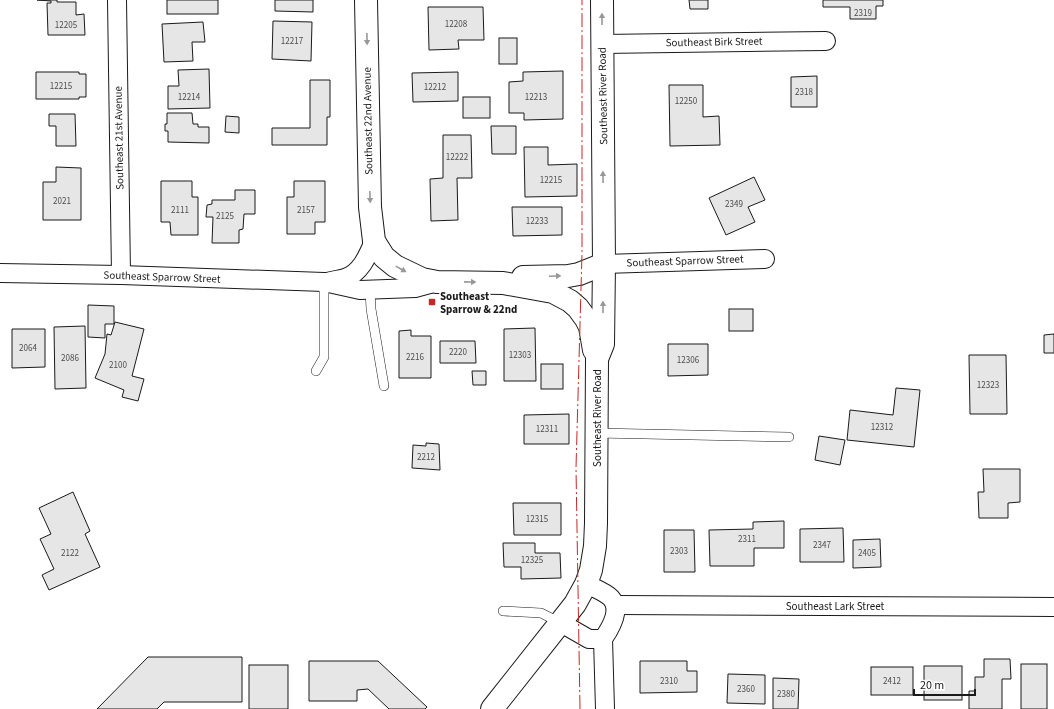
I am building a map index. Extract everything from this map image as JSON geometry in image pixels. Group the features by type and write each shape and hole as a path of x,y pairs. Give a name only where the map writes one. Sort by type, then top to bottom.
{"street":[{"name":"Southeast 21st Avenue","path":"117,0 121,275"},
{"name":"Southeast 22nd Avenue","path":"366,0 369,181 374,242"},
{"name":"Southeast River Road","path":"492,709 575,604 586,584 591,570 595,546 597,359 603,344 604,264 602,0"},
{"name":"Southeast Birk Street","path":"602,44 826,41"},
{"name":"Southeast Sparrow Street","path":"324,282 347,277 356,271 368,256 374,242"},
{"name":"Southeast Sparrow Street","path":"374,242 384,257 395,266 422,279 437,282 503,283 553,292 570,301 578,308 586,319 592,336 592,346 597,359"},
{"name":"Southeast Sparrow Street","path":"604,264 765,259"},
{"path":"503,283 524,277 578,274 604,264"},
{"name":"Southeast Sparrow Street","path":"0,273 121,275 324,282 360,290 415,288 437,282"},
{"path":"586,584 611,598 616,605 615,615 603,639 605,709"},
{"name":"Southeast Lark Street","path":"616,605 1054,607"},
{"path":"561,623 589,639 603,639"}],"lane":[{"path":"316,371 324,357 324,282"},
{"path":"370,290 371,309 384,386"},
{"path":"597,433 789,437"},
{"path":"503,611 541,613 561,623"}],"building":[{"path":"37,0 76,2 76,15 84,14 85,35 48,35 47,3 51,3 51,1"},
{"path":"167,0 218,0 218,14 167,14"},
{"path":"275,0 313,0 313,12 275,11"},
{"path":"689,0 708,0 708,9 690,9"},
{"path":"823,0 883,0 883,6 876,6 876,19 850,19 850,7 823,7"},
{"path":"428,7 483,7 484,40 458,40 459,49 429,50"},
{"path":"273,21 312,22 311,61 272,59"},
{"path":"203,22 205,42 192,42 193,61 164,62 162,24"},
{"path":"499,38 517,38 517,64 499,64"},
{"path":"209,69 210,108 168,109 168,86 179,86 178,70"},
{"path":"563,71 563,119 524,120 524,113 509,113 509,82 523,81 523,72"},
{"path":"36,72 79,72 79,74 86,74 86,97 79,97 79,99 36,99"},
{"path":"458,72 458,101 413,102 412,73"},
{"path":"817,76 817,107 791,107 791,77"},
{"path":"310,80 330,80 330,117 327,117 327,145 272,145 272,128 310,128"},
{"path":"669,85 703,85 703,117 719,116 720,145 670,146"},
{"path":"463,97 490,97 490,118 463,118"},
{"path":"167,113 192,113 193,124 198,124 198,127 209,127 209,143 168,142 168,131 165,131 165,124 167,124"},
{"path":"49,114 75,114 76,146 56,146 56,126 49,126"},
{"path":"226,116 239,117 239,133 225,132"},
{"path":"491,126 516,126 516,154 492,154"},
{"path":"443,135 471,135 472,178 457,178 458,220 431,221 430,179 443,178"},
{"path":"524,147 548,147 548,165 577,164 577,196 525,197"},
{"path":"56,167 81,168 81,220 43,220 43,182 56,182"},
{"path":"754,177 765,200 748,207 755,222 726,235 709,198"},
{"path":"161,181 192,181 192,197 198,197 198,235 171,235 170,222 161,222"},
{"path":"294,181 325,181 325,222 315,222 315,234 287,234 287,197 294,197"},
{"path":"235,190 255,190 255,214 244,214 243,229 239,230 239,243 212,243 213,217 206,217 207,205 212,204 212,200 235,200"},
{"path":"512,207 562,207 562,235 513,236"},
{"path":"88,305 114,306 114,324 105,324 105,338 88,337"},
{"path":"729,309 753,309 753,331 729,331"},
{"path":"115,322 144,329 132,376 144,379 138,401 122,397 124,390 95,378 105,354 107,334 111,335"},
{"path":"85,326 86,388 55,389 54,327"},
{"path":"535,328 536,381 504,381 504,329"},
{"path":"12,329 45,329 45,367 12,368"},
{"path":"411,330 411,336 431,336 431,378 399,378 399,331"},
{"path":"1054,334 1054,353 1044,353 1044,335"},
{"path":"440,341 475,341 476,363 440,363"},
{"path":"668,344 708,344 708,375 668,376"},
{"path":"969,355 1006,355 1007,414 970,414"},
{"path":"541,364 563,364 563,389 541,389"},
{"path":"472,371 486,371 486,385 473,385"},
{"path":"896,388 920,390 914,447 847,440 850,410 893,415"},
{"path":"569,414 569,444 524,444 524,415"},
{"path":"819,436 845,440 840,465 815,460"},
{"path":"426,443 439,444 440,470 412,468 413,445 426,446"},
{"path":"983,469 1020,469 1020,502 1008,503 1008,518 979,518 978,492 984,492"},
{"path":"73,492 90,531 85,534 100,567 49,590 42,575 54,569 40,539 51,534 39,508"},
{"path":"513,503 561,503 561,535 514,535"},
{"path":"784,521 784,548 754,548 754,566 710,566 709,530 753,529 753,522"},
{"path":"843,528 844,562 800,562 800,529"},
{"path":"664,530 694,530 695,572 664,572"},
{"path":"880,539 881,567 853,568 853,540"},
{"path":"503,543 535,543 535,553 560,553 561,578 521,579 521,567 504,567"},
{"path":"148,657 242,657 242,702 164,702 157,709 97,709"},
{"path":"984,659 1010,659 1011,679 1002,679 1002,709 969,709 969,691 975,691 975,677 984,677"},
{"path":"309,661 378,661 427,707 425,709 389,709 368,689 357,690 357,701 309,701"},
{"path":"640,661 687,661 687,671 697,671 697,692 640,693"},
{"path":"1021,664 1047,664 1047,709 1021,709"},
{"path":"249,665 288,665 288,709 249,709"},
{"path":"924,666 962,666 962,700 924,700"},
{"path":"871,667 913,667 913,695 871,695"},
{"path":"728,674 765,675 765,704 727,703"},
{"path":"773,678 799,679 798,709 773,709"}],"power":[{"path":"580,709 576,468 582,253 582,0"}],"place":[{"name":"Southeast Sparrow & 22nd","path":"432,302"}]}
